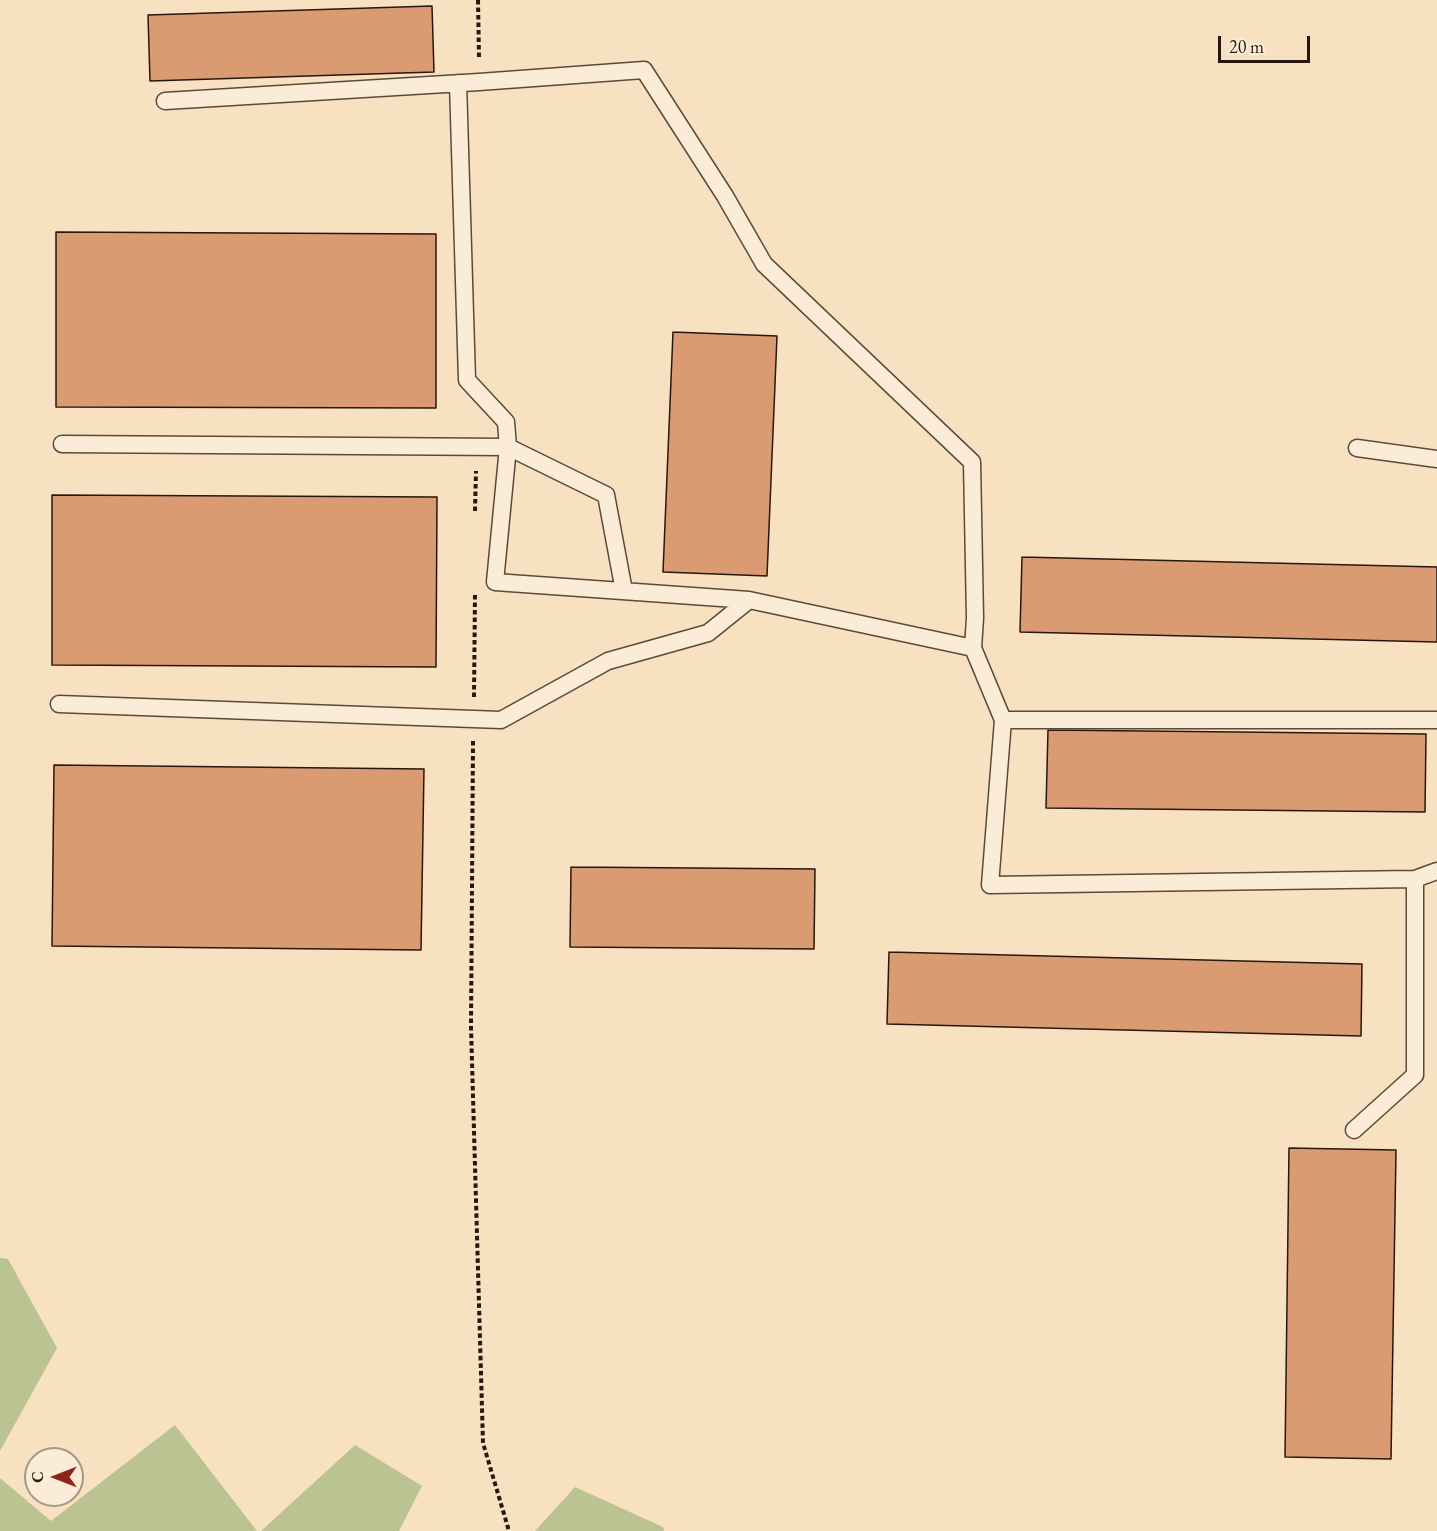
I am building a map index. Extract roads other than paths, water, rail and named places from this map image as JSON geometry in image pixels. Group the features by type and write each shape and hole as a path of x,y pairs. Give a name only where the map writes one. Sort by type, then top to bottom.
{"lane":[{"path":"165,101 644,70 764,264 972,462 975,618 973,648 1003,720 990,885 1415,879 1437,871"},
{"path":"458,83 467,380 506,422 508,447 495,582 749,600 973,648"},
{"path":"62,444 508,447 606,495 624,591"},
{"path":"1357,448 1437,459"},
{"path":"59,704 501,720 608,662 708,633 749,600"},
{"path":"1003,720 1437,720"},
{"path":"1354,1130 1415,1075 1415,879"}]}
